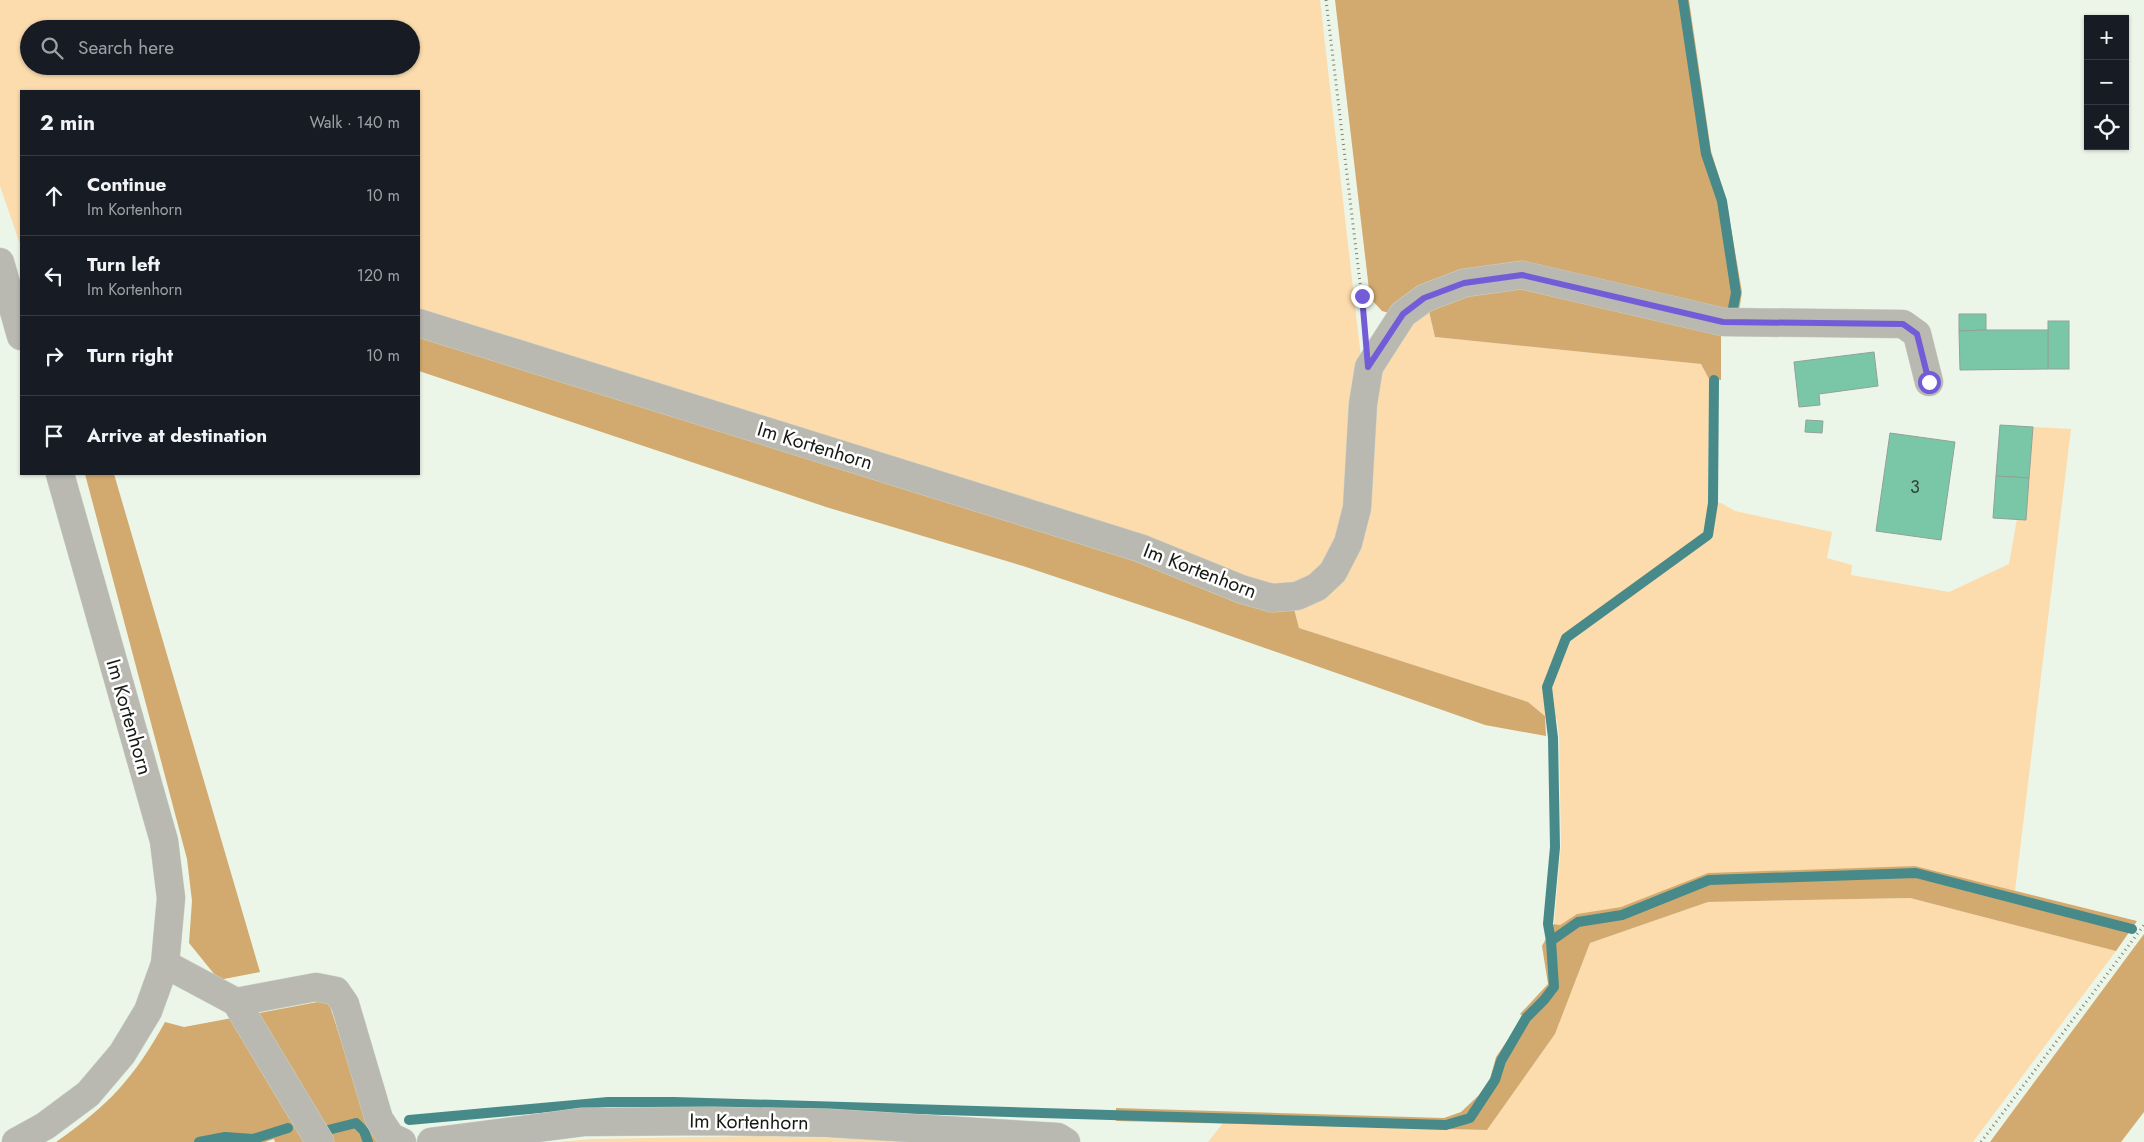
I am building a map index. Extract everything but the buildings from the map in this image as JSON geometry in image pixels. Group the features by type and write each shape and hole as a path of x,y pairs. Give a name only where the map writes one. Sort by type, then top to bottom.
{"street":[{"path":"8,267 20,331"},
{"name":"Im Kortenhorn","path":"420,323 1140,548 1241,590 1272,598 1297,596 1317,587 1333,572 1348,543 1357,508 1363,404 1368,367 1403,314 1424,298 1464,283 1522,275 1723,322 1903,324 1917,334 1929,382"},
{"name":"Im Kortenhorn","path":"16,1142 45,1126 88,1094 122,1054 148,1011 166,964 171,898 164,841 60,475"},
{"path":"166,964 236,1002 320,1142"},
{"path":"236,1002 316,987 336,991 345,1004 379,1119 391,1137 402,1142"},
{"name":"Im Kortenhorn","path":"431,1142 584,1122 712,1121 848,1124 1058,1137 1066,1142"}],"path":[{"path":"1326,0 1362,296 1368,367"},
{"path":"1981,1142 2144,925"}],"shaded area":[{"path":"0,0 1320,0 1362,366 1349,512 1324,570 1284,590 420,312 420,90 20,90 20,244 0,186"},
{"path":"1335,0 1689,0 1711,151 1726,199 1742,292 1739,311 1522,267 1396,315 1382,311 1370,298"},
{"path":"1521,283 1721,329 1721,380 1709,379 1701,364 1435,337 1427,303"},
{"path":"1427,303 1435,337 1701,364 1709,379 1708,502 1721,503 1735,511 1832,532 1827,558 1852,565 1851,575 1949,592 2009,564 2033,427 2071,429 2015,891 1915,866 1577,914 1560,925 1554,924 1561,844 1557,719 1545,716 1528,702 1299,628 1293,605 1339,578 1377,374"},
{"path":"420,332 1293,605 1299,628 1528,702 1545,716 1546,736 1485,725 1182,619 1023,566 826,507 420,371"},
{"path":"85,475 114,475 260,972 219,980 189,943 192,901 187,859"},
{"path":"1915,866 2137,921 2116,951 1910,898 1708,902 1590,943 1555,1034 1487,1130 1116,1121 1116,1108 1444,1118 1461,1112 1479,1095 1490,1079 1496,1057 1507,1041 1512,1044 1526,1018 1520,1014 1548,984 1542,946 1554,924 1560,925 1577,914 1621,907 1708,873"},
{"path":"1910,898 2116,951 1973,1142 1208,1142 1223,1123 1487,1130 1555,1034 1590,943 1708,902"},
{"path":"2144,934 2144,1112 2121,1142 1990,1142"},
{"path":"328,1000 369,1127 383,1142 275,1142 274,1139 265,1142 56,1142 91,1116 119,1089 154,1042 165,1022 184,1027"},
{"path":"758,1136 959,1142 558,1142 591,1139"}],"waterway":[{"path":"1683,0 1706,154 1722,201 1736,293 1732,313"},
{"path":"1551,941 1548,924 1555,847 1553,738 1547,687 1566,638 1708,535 1713,503 1714,380"},
{"path":"409,1120 608,1102 674,1102 1446,1125 1470,1118 1495,1080 1501,1061 1526,1018 1554,987 1551,941 1578,922 1622,915 1709,880 1916,873 2132,929"},
{"path":"324,1131 356,1123 364,1131 368,1142"},
{"path":"199,1142 225,1137 253,1139 288,1128"}],"route":[{"path":"1362,296 1368,367 1403,314 1424,298 1464,283 1522,275 1723,322 1903,324 1917,334 1929,382"}]}
